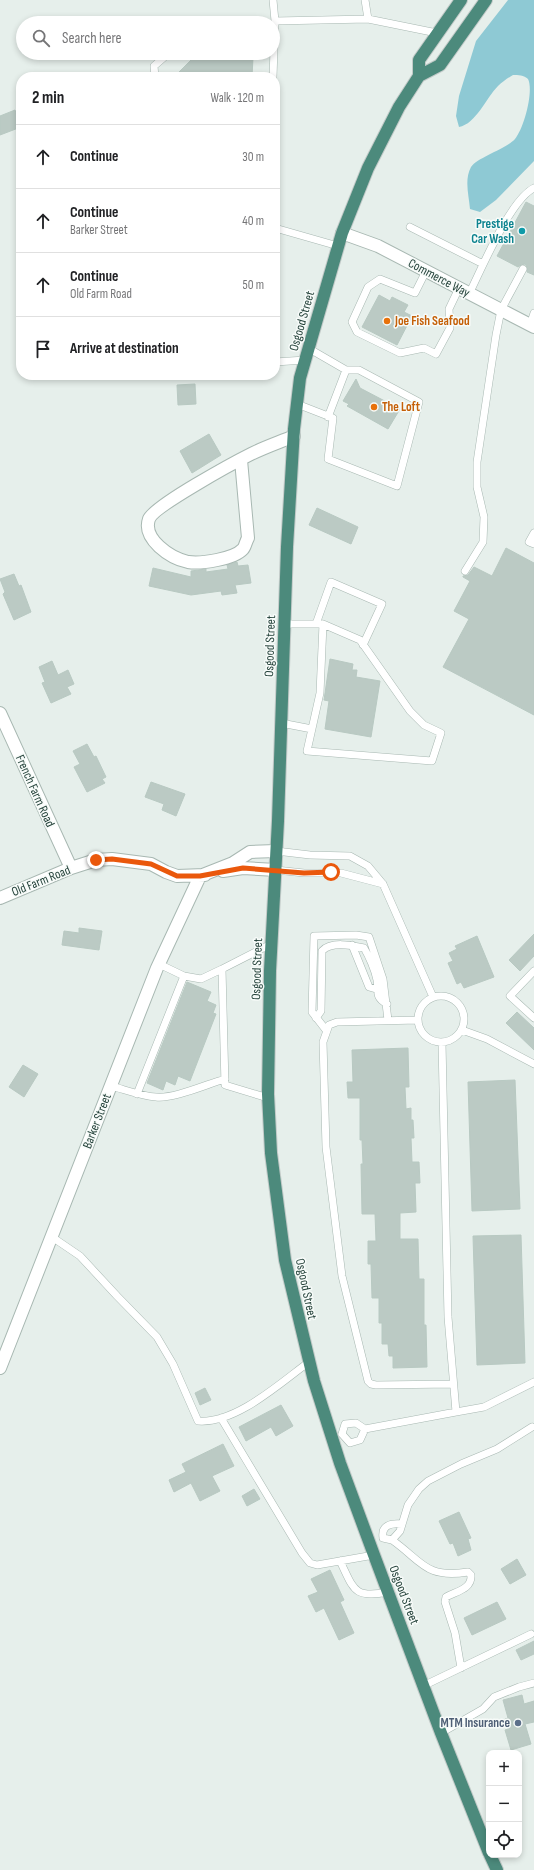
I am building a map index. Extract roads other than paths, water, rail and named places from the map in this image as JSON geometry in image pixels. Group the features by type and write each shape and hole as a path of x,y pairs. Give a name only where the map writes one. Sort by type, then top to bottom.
{"highway":[{"name":"Osgood Street","path":"419,76 419,60 461,0"},
{"name":"Osgood Street","path":"486,0 440,65 419,76 399,107 368,168 342,233 305,360 297,404 294,436 285,624 276,870 271,944 268,1098 271,1153 285,1260 309,1362 337,1436 373,1551 423,1686 486,1846"},
{"name":"Osgood Street","path":"491,1858 497,1870"}],"street":[{"name":"Commerce Way","path":"342,233 378,246 532,326"},
{"path":"240,460 248,538 244,549 229,558 188,562 168,553 152,540 147,528 150,518 169,501 240,460 251,454 294,436"},
{"name":"French Farm Road","path":"0,713 71,868"},
{"path":"200,876 233,863 250,852 276,851"},
{"name":"Old Farm Road","path":"0,898 71,868 96,860 112,859 151,864 177,876 200,876"},
{"path":"200,876 243,868 276,870"},
{"name":"Barker Street","path":"0,1368 159,964 200,876"}],"lane":[{"path":"272,0 273,16"},
{"path":"365,0 368,19"},
{"path":"280,23 288,20 368,19 437,33"},
{"path":"155,72 154,66 161,60"},
{"path":"273,60 273,72"},
{"path":"426,271 415,293 380,279 368,287 352,322 357,332 400,353 424,348 436,354 450,328 449,309 484,264 504,225 523,196 534,188"},
{"path":"410,227 484,264"},
{"path":"280,230 338,246"},
{"path":"465,571 483,542 484,517 477,487 477,462 483,413 501,310 523,269"},
{"path":"532,326 534,313"},
{"path":"297,404 333,418 328,459 397,486 419,402 359,370 346,370 308,348"},
{"path":"280,362 305,360"},
{"path":"328,417 346,370"},
{"path":"534,533 529,542 534,544"},
{"path":"285,624 320,624 360,640 363,645 410,711 424,725 441,733 432,761 307,751 320,693 320,624 331,582 382,604 363,645"},
{"path":"281,724 312,729"},
{"path":"276,851 310,855 350,856 368,866 383,884 433,997"},
{"path":"276,870 304,873 341,872 383,884"},
{"path":"326,1030 312,1012 314,936 356,935 369,937 383,979 388,1020"},
{"path":"159,964 184,976 201,979 271,944"},
{"path":"316,1018 321,1011 322,950 326,946 352,946 364,948 377,981 376,990 381,1001 387,1004"},
{"path":"352,946 369,987 376,990"},
{"path":"222,969 225,1084 268,1098"},
{"path":"534,971 510,996 534,1018"},
{"path":"137,1094 184,976"},
{"path":"443,996 458,1002 465,1015 462,1030 451,1040 442,1042 429,1039 423,1034 418,1020 422,1005 433,997 443,996"},
{"path":"418,1020 337,1022 329,1026 326,1030 323,1042 326,1146 342,1276 368,1381 371,1384 376,1385 453,1384"},
{"path":"462,1030 487,1039 534,1064"},
{"path":"442,1042 448,1318 456,1412"},
{"path":"111,1086 137,1094 158,1098 181,1093 225,1079"},
{"path":"52,1237 80,1256 157,1337 173,1364 198,1421 210,1422 221,1418 258,1399 309,1362"},
{"path":"365,1429 360,1440 350,1443 337,1436 345,1424 356,1423 365,1429 484,1407 534,1382"},
{"path":"221,1418 310,1563 317,1565 340,1561 373,1551 382,1538 382,1532 385,1526 393,1523 402,1524"},
{"path":"392,1540 400,1531 413,1496 428,1481 461,1464 498,1449 532,1427"},
{"path":"382,1538 392,1540 421,1565 434,1572 451,1574 468,1572 471,1575 471,1582 469,1586 446,1597 445,1602 455,1632 461,1668"},
{"path":"340,1561 353,1587 362,1594 371,1596 388,1592"},
{"path":"423,1686 531,1634"},
{"path":"441,1733 483,1709 494,1696 534,1683"}],"water":[{"path":"508,0 534,0 534,161 496,200 480,212 470,209 468,188 469,172 475,163 511,143 515,139 522,127 529,100 530,85 528,79 523,76 513,75 505,80 498,86 476,116 465,125 459,127 456,116 459,96 476,41"}],"place":[{"name":"Prestige Car Wash","path":"522,231"},
{"name":"Joe Fish Seafood","path":"387,321"},
{"name":"The Loft","path":"374,407"},
{"name":"MTM Insurance","path":"518,1723"}]}
